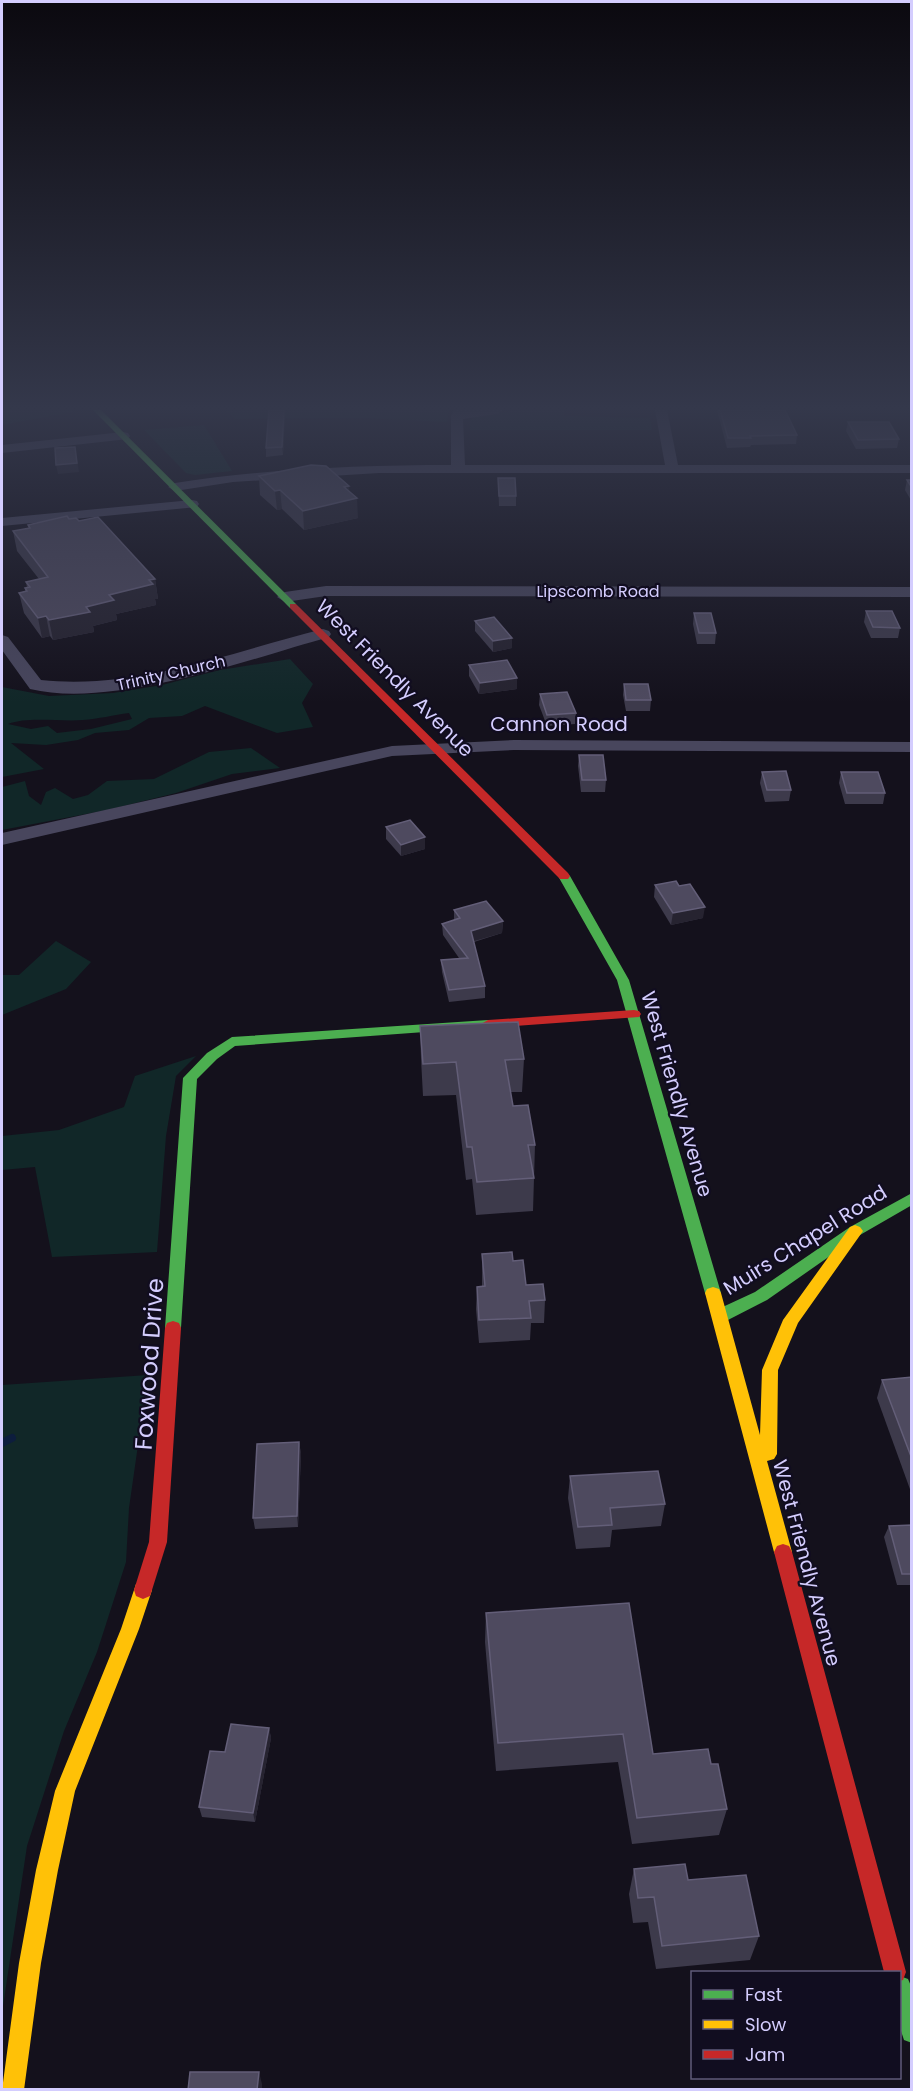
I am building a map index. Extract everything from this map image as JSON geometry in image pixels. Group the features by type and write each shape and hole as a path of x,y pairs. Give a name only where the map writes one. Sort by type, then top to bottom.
{"main road":[{"name":"West Friendly Avenue","path":"196,508 564,876 623,980 720,1316 896,1971"},
{"name":"Foxwood Drive","path":"12,2090 34,1940 65,1791 130,1629 158,1542 190,1078 212,1056 231,1042 634,1014"},
{"name":"Muirs Chapel Road","path":"720,1316 761,1296 855,1231 912,1198"},
{"path":"767,1490 770,1370 791,1320 855,1231"},
{"path":"901,1992 912,2032"}],"street":[{"path":"2,522 154,508"},
{"name":"Lipscomb Road","path":"285,597 326,591 912,592"},
{"name":"Trinity Church","path":"2,640 36,685 60,689 117,687 323,634"},
{"name":"Cannon Road","path":"2,839 392,751 514,746 912,747"}],"green space":[{"path":"290,659 313,684 302,703 313,727 277,733 205,706 182,716 149,718 129,730 95,733 78,740 46,745 11,743 44,769 2,777 2,687 49,696 113,693 162,685 220,670","holes":["129,713 132,719 91,729 57,733 48,726 31,729 8,724 34,720 89,719"]},
{"path":"251,748 280,768 232,774 176,793 107,810 2,830 2,787 25,781 29,796 41,805 46,792 55,788 73,799 88,795 107,781 154,779 209,752"},
{"path":"56,941 91,962 66,989 2,1015 2,975 19,975"},
{"path":"196,1056 176,1076 166,1136 157,1252 52,1257 35,1167 2,1170 2,1136 59,1130 124,1107 135,1076"},
{"path":"148,1375 129,1508 126,1562 97,1652 64,1731 27,1846 2,2013 2,1385"}],"building":[{"path":"299,508 317,508 303,511"},
{"path":"67,516 69,519 76,518 79,521 98,517 155,579 149,580 153,584 109,595 114,600 86,607 90,612 49,620 46,616 38,618 19,593 27,591 25,588 30,587 26,582 48,577 13,531"},
{"path":"866,611 892,611 900,628 873,627"},
{"path":"694,613 711,613 716,633 699,633"},
{"path":"494,617 512,638 493,641 475,621"},
{"path":"507,660 517,678 480,683 469,665"},
{"path":"624,684 648,684 651,700 626,700"},
{"path":"567,692 576,713 547,715 540,694"},
{"path":"579,755 603,755 606,780 582,780"},
{"path":"786,771 791,790 767,790 762,772"},
{"path":"841,772 878,772 885,793 847,793"},
{"path":"410,820 425,837 401,845 386,827"},
{"path":"676,881 679,886 690,884 705,907 673,913 655,885"},
{"path":"486,901 503,921 471,931 485,986 449,990 441,960 468,958 442,924 460,918 454,910"},
{"path":"518,1022 524,1059 505,1060 513,1106 528,1105 535,1145 528,1145 534,1178 477,1182 472,1147 467,1147 456,1062 423,1064 420,1026"},
{"path":"512,1252 513,1261 523,1260 526,1285 543,1284 545,1300 529,1301 531,1318 479,1320 477,1287 485,1286 482,1254"},
{"path":"912,1377 912,1459 882,1380"},
{"path":"299,1442 297,1516 253,1518 257,1444"},
{"path":"658,1471 665,1504 610,1508 612,1525 578,1527 570,1476"},
{"path":"912,1525 912,1574 902,1574 889,1526"},
{"path":"629,1603 653,1754 708,1749 711,1764 718,1764 727,1809 637,1818 623,1734 498,1743 486,1613"},
{"path":"231,1724 269,1728 253,1813 199,1807 210,1751 225,1752"},
{"path":"685,1864 688,1880 746,1875 759,1936 662,1946 654,1897 638,1898 634,1869"},
{"path":"190,2072 259,2072 257,2090 188,2090"}],"waterway":[{"path":"2,1443 12,1438"}],"traffic: fast":[{"path":"195,508 293,606"},
{"path":"564,876 623,980 713,1293"},
{"path":"173,1328 190,1078 212,1056 232,1042 488,1024"},
{"path":"720,1316 761,1296 855,1231 912,1198"},
{"path":"901,1991 912,2032"}],"traffic: slow":[{"path":"768,1454 770,1370 791,1320 855,1231"},
{"path":"713,1293 783,1552"},
{"path":"12,2090 30,1963 47,1870 65,1791 130,1629 143,1590"}],"traffic: jam":[{"path":"293,606 564,876"},
{"path":"488,1024 634,1014"},
{"path":"143,1590 158,1542 173,1328"},
{"path":"783,1552 895,1971"}]}
